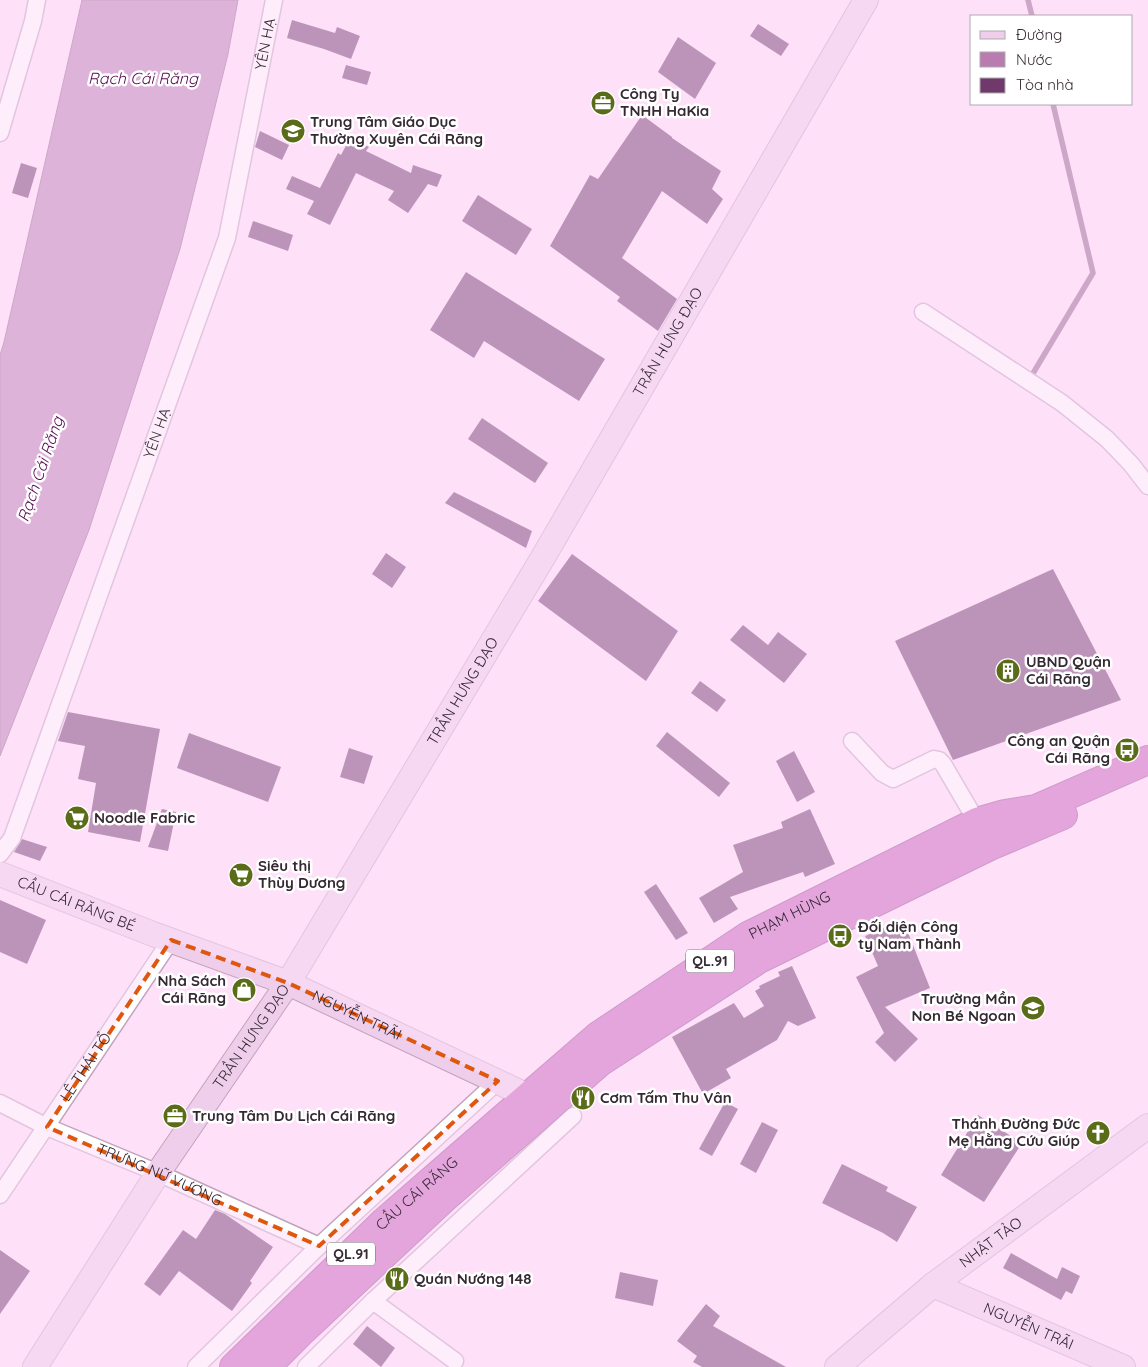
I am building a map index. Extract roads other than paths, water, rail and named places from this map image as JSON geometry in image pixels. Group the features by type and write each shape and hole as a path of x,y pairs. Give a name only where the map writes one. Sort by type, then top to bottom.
{"highway":[{"name":"PHẠM HÙNG","path":"480,1153 528,1096 598,1036 748,936 977,822 1005,814 1036,810 1148,760"},
{"name":"PHẠM HÙNG","path":"480,1153 600,1062 760,959 990,846 1148,779"},
{"path":"977,822 990,846"},
{"name":"CẦU CÁI RĂNG","path":"234,1367 384,1222 480,1153"},
{"name":"CẦU CÁI RĂNG","path":"266,1367 405,1234 480,1153"}],"street":[{"path":"0,133 33,21 37,0"},
{"name":"YÊN HẠ","path":"0,854 12,838 227,238 274,0"},
{"name":"TRẦN HƯNG ĐẠO","path":"35,1367 158,1173 288,983 545,554 866,0"},
{"path":"923,312 1062,403 1107,439 1131,464 1148,486"},
{"path":"852,741 882,774 893,779 934,759 939,760 977,822"},
{"name":"CẦU CÁI RĂNG BÉ","path":"0,874 162,937"},
{"name":"NGUYỄN TRÃI","path":"162,937 288,983 528,1096"},
{"name":"LÊ THÁI TỔ","path":"0,1196 47,1127 162,937"},
{"path":"196,1367 319,1246 498,1081"},
{"name":"TRƯNG NỮ VƯƠNG","path":"0,1103 47,1127 158,1173 319,1246"},
{"path":"306,1367 373,1301 573,1116"},
{"name":"NHẬT TẢO","path":"837,1367 933,1285 1148,1126"},
{"name":"NGUYỄN TRÃI","path":"933,1285 1123,1367"},
{"path":"373,1301 455,1361"}],"water":[{"name":"Rạch Cái Răng","path":"82,0 238,0 228,54 180,249 89,530 0,756 0,355"}],"waterway":[{"path":"1028,0 1032,15"},
{"path":"1032,375 1093,273 1053,105"}],"place":[{"name":"Công Ty TNHH HaKia","path":"603,103"},
{"name":"Trung Tâm Giáo Dục Thường Xuyên Cái Răng","path":"293,131"},
{"name":"UBND Quận Cái Răng","path":"1008,671"},
{"name":"Công an Quận Cái Răng","path":"1127,750"},
{"name":"Noodle Fabric","path":"77,818"},
{"name":"Siêu thị Thùy Dương","path":"241,875"},
{"name":"Đối diện Công ty Nam Thành","path":"840,936"},
{"name":"Nhà Sách Cái Răng","path":"244,990"},
{"name":"Truường Mần Non Bé Ngoan","path":"1033,1008"},
{"name":"Cơm Tấm Thu Vân","path":"583,1098"},
{"name":"Trung Tâm Du Lịch Cái Răng","path":"175,1116"},
{"name":"Thánh Đường Đức Mẹ Hằng Cứu Giúp","path":"1098,1133"},
{"name":"Quán Nướng 148","path":"397,1279"}]}
